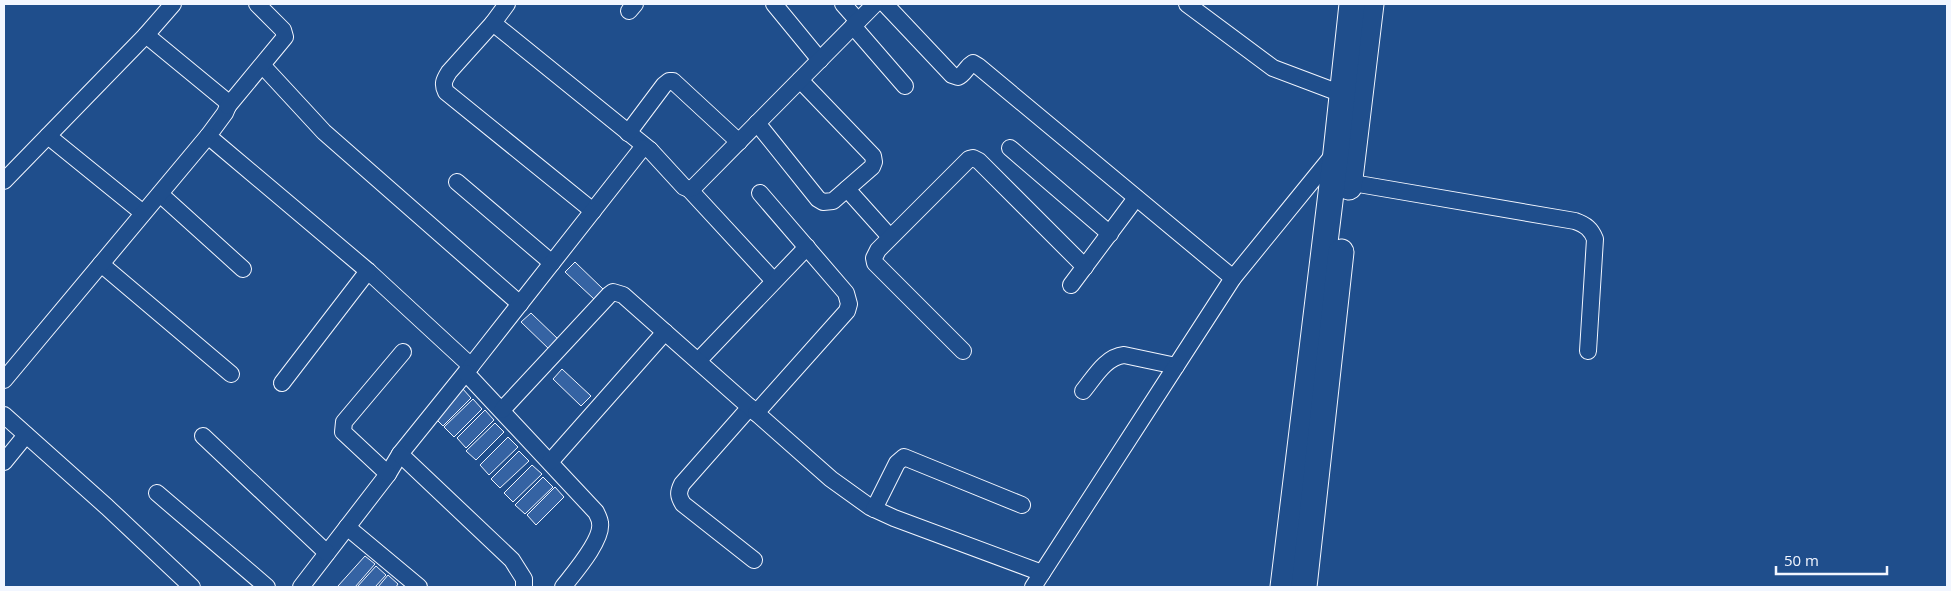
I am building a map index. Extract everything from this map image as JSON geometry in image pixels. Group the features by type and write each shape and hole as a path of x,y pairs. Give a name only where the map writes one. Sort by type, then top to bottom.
{"highway":[{"path":"1304,587 1341,181 1336,152 1352,4"},
{"path":"1282,587 1341,181 1370,4"}],"street":[{"path":"4,380 208,136 228,106 263,66 285,37 284,30 257,4"},
{"path":"507,4 445,78 443,86 446,92 593,211"},
{"path":"774,4 820,60"},
{"path":"843,4 856,24 905,86"},
{"path":"689,189 694,187 875,4"},
{"path":"885,4 952,75 958,77 964,74 968,66 973,63 978,66 1233,278"},
{"path":"1187,4 1273,68 1342,94"},
{"path":"4,181 146,35 163,7"},
{"path":"493,23 650,150 684,187 689,189 774,281"},
{"path":"146,35 225,100 228,106"},
{"path":"263,66 324,132 520,304"},
{"path":"757,123 818,199 829,202 872,167 874,162 873,156 800,80"},
{"path":"628,132 664,85 673,81 739,142"},
{"path":"48,136 144,213"},
{"path":"208,136 368,271 469,369 502,410 596,512 601,524 594,544 563,587"},
{"path":"301,587 388,474 400,454 640,151 644,148 650,150"},
{"path":"1010,148 1110,234"},
{"path":"502,410 613,292 623,295 831,479 874,509 1037,580 1233,278 1336,152"},
{"path":"963,351 875,263 875,254 968,159 973,158 978,161 1085,267"},
{"path":"1341,181 1575,221 1586,226 1592,232 1595,239 1588,351"},
{"path":"457,182 552,263"},
{"path":"847,189 890,237"},
{"path":"754,560 683,504 679,497 679,490 682,484 847,311 849,304 846,293 760,193"},
{"path":"160,194 243,269"},
{"path":"1071,285 1136,198"},
{"path":"698,361 807,247"},
{"path":"101,264 231,374"},
{"path":"282,383 368,271"},
{"path":"550,462 664,332"},
{"path":"388,474 343,432 342,427 344,422 403,352"},
{"path":"1083,392 1108,361 1116,356 1124,355 1176,366"},
{"path":"4,415 107,507 192,587"},
{"path":"4,462 26,435"},
{"path":"203,436 327,553"},
{"path":"400,454 512,560 521,574 524,587"},
{"path":"874,509 898,463 904,457 1022,505"},
{"path":"156,493 267,587"},
{"path":"347,527 419,587"}],"building":[{"path":"575,262 603,289 594,299 565,272"},
{"path":"531,313 559,340 550,350 521,322"},
{"path":"562,369 591,396 581,406 553,379"},
{"path":"462,388 471,398 443,426 433,416"},
{"path":"473,399 482,409 454,437 444,427"},
{"path":"485,410 494,420 466,448 457,438"},
{"path":"495,423 504,432 476,460 466,451"},
{"path":"508,437 518,447 489,475 480,465"},
{"path":"519,451 529,461 500,488 491,479"},
{"path":"532,465 542,474 513,502 504,493"},
{"path":"543,477 553,487 525,514 515,505"},
{"path":"555,487 564,497 536,525 527,515"},
{"path":"365,556 375,564 355,587 338,586"},
{"path":"376,566 386,575 375,587 357,587"},
{"path":"388,575 398,584 396,587 378,587"}]}
